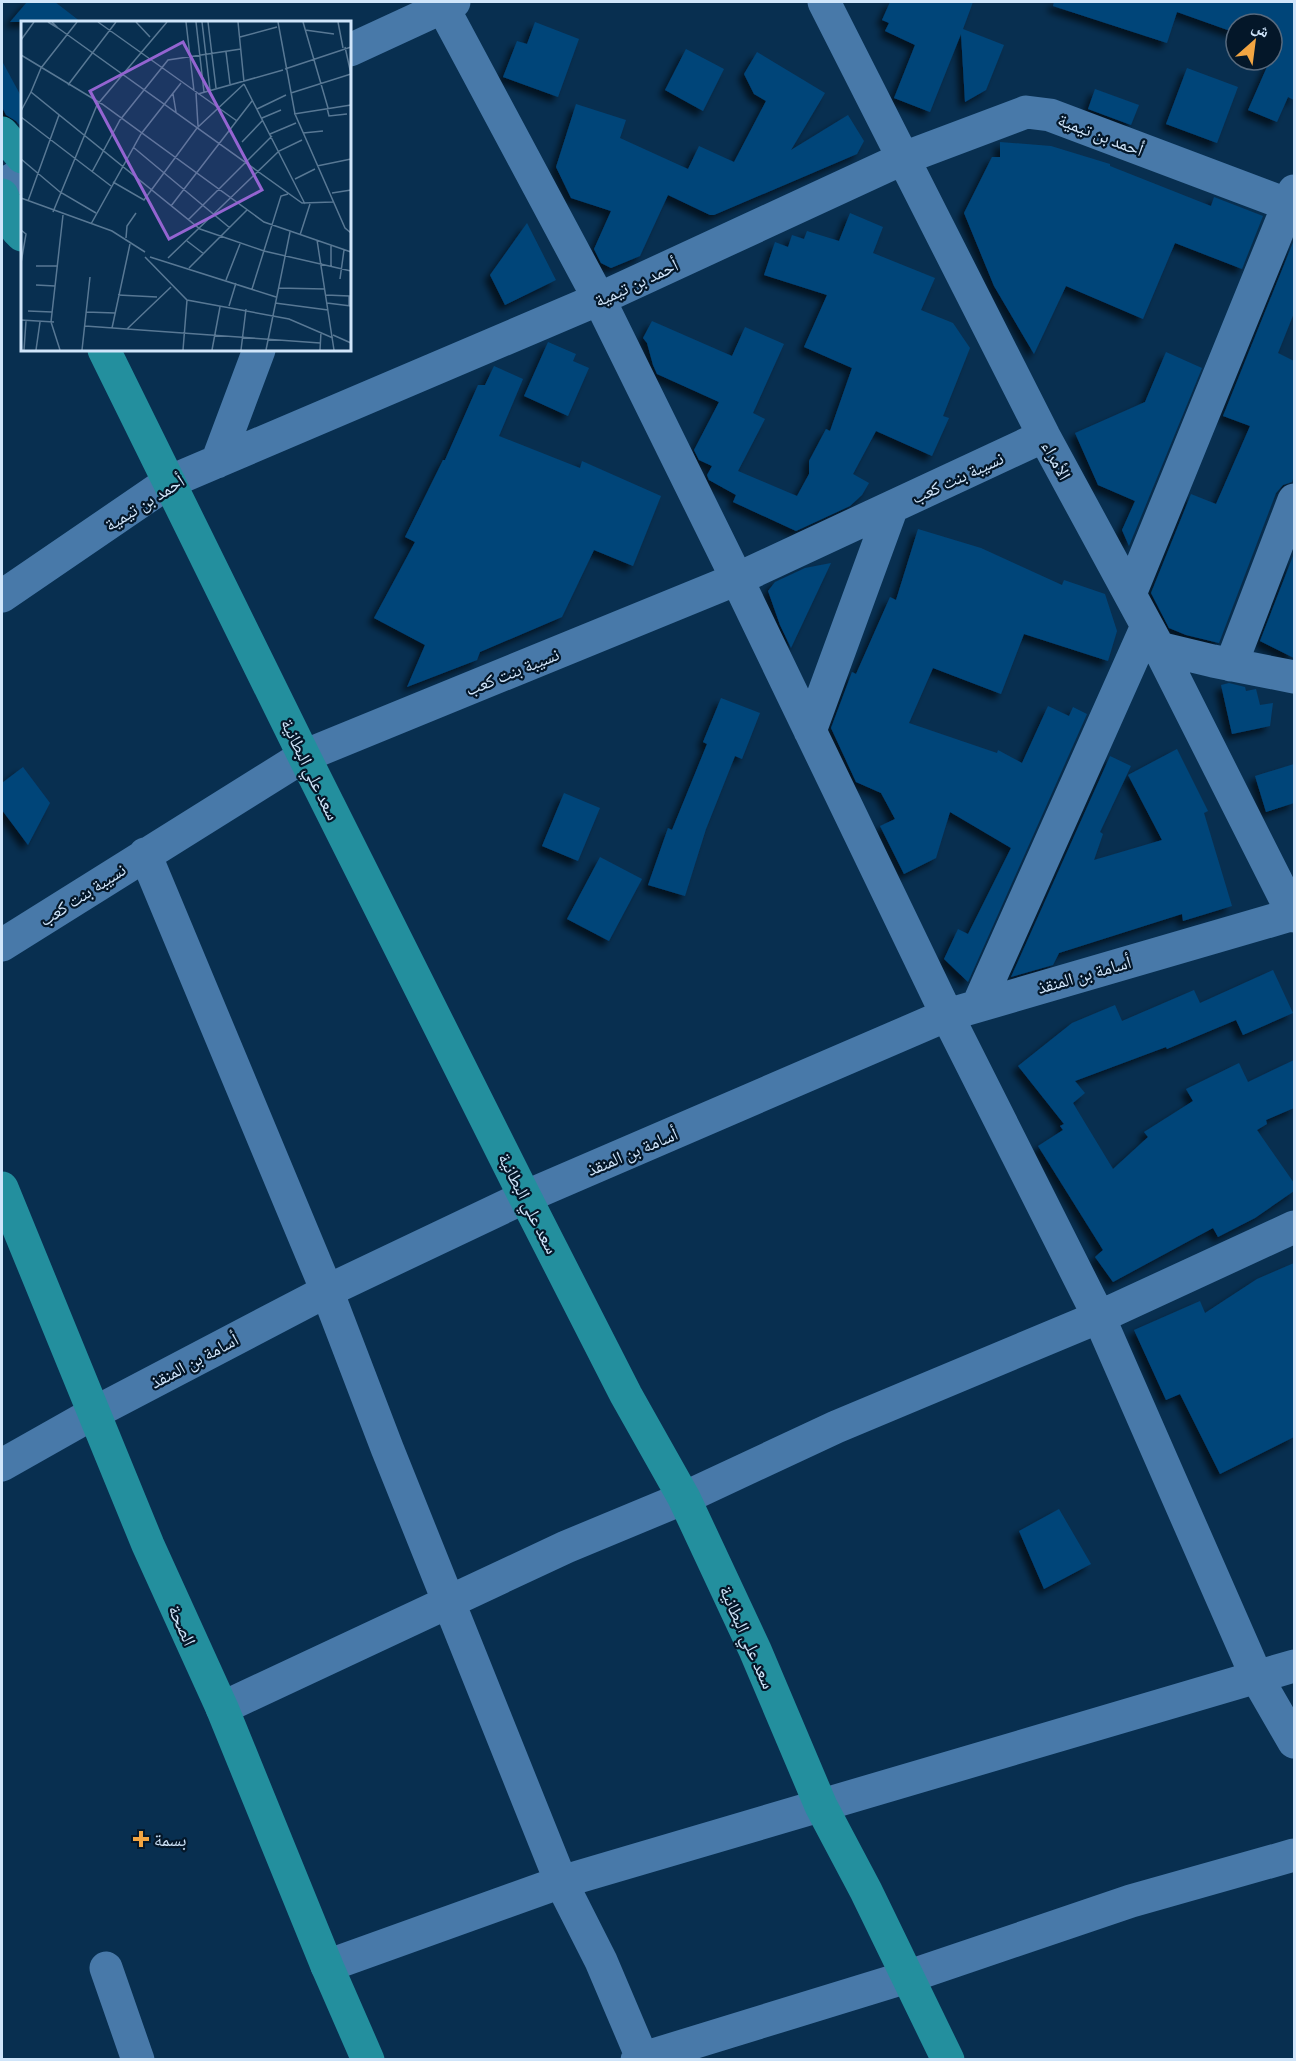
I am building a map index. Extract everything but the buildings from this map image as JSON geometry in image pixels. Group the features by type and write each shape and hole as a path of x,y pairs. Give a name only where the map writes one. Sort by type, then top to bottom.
{"main road":[{"path":"2,133 21,156"},
{"path":"2,195 16,232"},
{"name":"سعد علي البطانية","path":"104,351 525,1197 626,1395 684,1498 755,1650 821,1806 866,1891 948,2060"},
{"name":"الصحة","path":"2,1188 148,1545 222,1708 327,1966 369,2060"}],"street":[{"name":"الأمراء","path":"824,2 1044,436 1153,637 1294,915"},
{"path":"351,50 446,3 599,299 947,1015 1099,1317 1257,1678 1294,1742"},
{"name":"أحمد بن تيمية","path":"2,596 169,482 599,299 904,158 1026,112 1040,112 1293,201"},
{"path":"2,185 21,175"},
{"path":"1130,594 1293,201"},
{"path":"217,462 259,351"},
{"name":"نسيبة بنت كعب","path":"2,945 304,756 737,579 1044,436"},
{"path":"1231,665 1294,500"},
{"path":"810,731 892,507"},
{"path":"978,1005 1153,637 1231,665 1294,677"},
{"path":"145,854 327,1291 448,1602 561,1882 601,1961 641,2059 907,1977 1131,1901 1294,1855"},
{"name":"أسامة بن المنقذ","path":"2,1465 94,1413 327,1291 525,1197 947,1015 1294,915"},
{"path":"222,1708 566,1547 684,1498 836,1427 1099,1317 1294,1227"},
{"path":"327,1966 561,1882 1294,1666"},
{"path":"106,1968 138,2060"}],"place":[{"name":"بسمة","path":"141,1839"}]}
